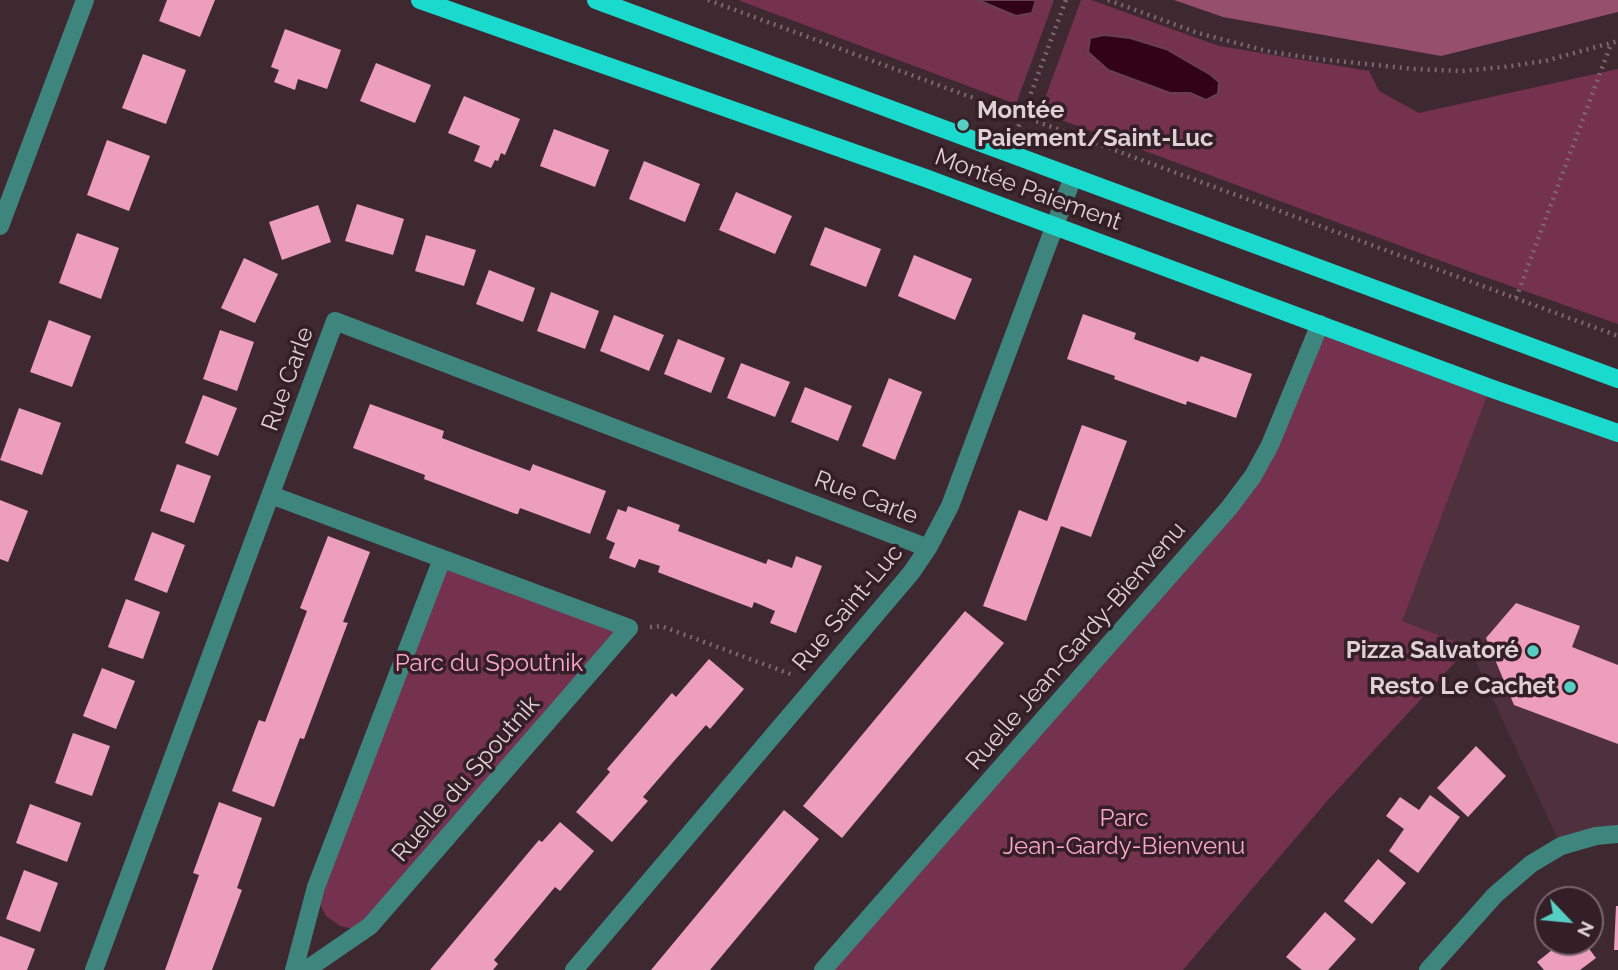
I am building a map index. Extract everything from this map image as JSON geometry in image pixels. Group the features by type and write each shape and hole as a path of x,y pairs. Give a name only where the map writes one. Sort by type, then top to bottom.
{"main road":[{"name":"Montée Paiement","path":"420,0 902,170 1618,433"},
{"name":"Montée Paiement","path":"596,0 1618,379"}],"street":[{"path":"0,226 85,0"},
{"name":"Rue Saint-Luc","path":"574,970 911,572 928,548 950,506 1073,177"},
{"name":"Rue Carle","path":"94,970 335,321 928,548"},
{"name":"Ruelle Jean-Gardy-Bienvenu","path":"822,970 1229,508 1253,476 1270,445 1320,324"},
{"path":"271,495 629,628"},
{"path":"294,970 316,887 442,559"},
{"name":"Ruelle du Spoutnik","path":"306,970 370,926 629,628"},
{"path":"1428,970 1494,895 1531,864 1561,846 1596,836 1618,834"}],"path":[{"path":"708,0 1618,336"},
{"path":"1009,153 1066,0"},
{"path":"1108,0 1198,33 1271,51 1414,69 1462,71 1504,67 1545,61 1618,41"},
{"path":"1516,298 1611,43"},
{"path":"629,628 661,626 817,684"}],"shaded area":[{"path":"978,0 1036,0 1032,13 1016,16"},
{"path":"1174,0 1618,0 1618,12 1441,56 1223,17"},
{"path":"1104,35 1130,38 1166,49 1211,75 1219,82 1218,94 1206,100 1190,93 1170,93 1108,70 1088,52 1090,38"},
{"path":"1490,388 1618,433 1618,834 1561,846 1469,647 1401,621"}],"green space":[{"path":"738,0 1054,0 1016,104"},
{"path":"1081,0 1091,0 1219,46 1369,71 1379,91 1419,113 1618,69 1618,324 1040,112"},
{"name":"Parc Jean-Gardy-Bienvenu","path":"1320,324 1490,388 1402,621 1469,647 1328,800 1183,970 823,970 1229,508"},
{"name":"Parc du Spoutnik","path":"442,559 629,628 370,926 354,929 340,926 326,916 316,887"}],"building":[{"path":"167,0 215,0 200,37 159,21"},
{"path":"285,29 341,50 327,89 298,79 295,90 274,82 279,70 271,67"},
{"path":"143,54 186,70 166,124 122,108"},
{"path":"376,63 431,85 415,123 360,101"},
{"path":"464,96 520,119 505,155 501,153 491,168 474,161 480,146 448,133"},
{"path":"554,129 609,150 595,187 540,166"},
{"path":"107,140 150,156 129,211 87,195"},
{"path":"644,161 700,184 685,222 629,199"},
{"path":"736,192 792,216 775,254 719,230"},
{"path":"357,204 404,219 393,255 345,241"},
{"path":"318,205 331,242 282,260 269,222"},
{"path":"825,227 881,249 866,287 810,265"},
{"path":"77,233 119,248 101,299 59,283"},
{"path":"426,235 476,250 464,286 415,271"},
{"path":"914,255 972,279 955,320 898,296"},
{"path":"244,258 278,274 255,323 221,308"},
{"path":"489,270 535,288 523,322 476,304"},
{"path":"551,292 599,311 585,349 537,331"},
{"path":"1083,314 1136,333 1134,339 1198,362 1201,356 1252,374 1236,418 1187,401 1186,405 1067,359"},
{"path":"614,315 664,335 649,371 600,351"},
{"path":"49,320 91,336 72,387 30,372"},
{"path":"220,330 254,342 237,391 203,379"},
{"path":"678,339 725,358 711,393 664,374"},
{"path":"741,363 790,382 775,417 727,398"},
{"path":"889,378 922,392 895,460 862,446"},
{"path":"805,387 852,406 838,441 791,422"},
{"path":"203,395 237,408 218,456 185,443"},
{"path":"370,404 444,431 442,438 530,471 533,464 606,491 590,534 520,508 516,514 353,448"},
{"path":"19,408 61,423 42,475 0,460"},
{"path":"1082,425 1127,441 1091,537 1061,526 1026,621 983,606 1019,510 1047,521"},
{"path":"177,464 211,476 194,523 160,511"},
{"path":"0,500 28,511 8,562 0,559"},
{"path":"628,506 680,525 678,531 766,564 768,559 792,568 796,556 822,566 796,633 770,623 775,611 754,602 752,608 660,573 660,566 639,559 635,568 609,558 615,543 606,539 618,509 626,512"},
{"path":"152,532 185,545 167,593 134,580"},
{"path":"328,536 370,552 343,622 348,623 304,739 300,738 274,807 232,791 258,722 265,722 307,611 300,608"},
{"path":"126,599 160,612 143,659 108,647"},
{"path":"1516,603 1580,626 1572,647 1618,665 1618,744 1514,705 1486,638"},
{"path":"965,611 1004,643 842,838 803,806"},
{"path":"709,659 744,689 710,729 706,725 674,761 643,797 648,801 612,842 576,812 610,772 607,769 671,694 676,697"},
{"path":"102,668 135,681 116,729 83,716"},
{"path":"73,733 110,746 92,796 55,783"},
{"path":"1476,746 1506,776 1468,817 1437,788"},
{"path":"1430,795 1460,817 1418,873 1389,851 1404,829 1386,816 1400,797 1419,810"},
{"path":"219,802 262,818 237,888 242,890 212,970 165,970 199,875 193,873"},
{"path":"30,804 81,823 67,862 16,843"},
{"path":"784,810 819,839 771,897 710,970 651,970"},
{"path":"560,822 594,851 560,891 555,887 494,960 498,964 493,970 430,970 539,840 542,842"},
{"path":"1378,859 1406,883 1372,924 1344,901"},
{"path":"24,870 58,883 40,932 6,919"},
{"path":"1616,906 1618,950 1614,950"},
{"path":"1325,912 1356,939 1328,970 1302,970 1286,957"},
{"path":"0,936 35,949 27,970 0,970"},
{"path":"1544,956 1596,958 1580,970 1544,970 1537,962"}],"place":[{"name":"Montée Paiement/Saint-Luc","path":"963,125"},
{"name":"Pizza Salvatoré","path":"1533,651"},
{"name":"Resto Le Cachet","path":"1570,687"}]}
